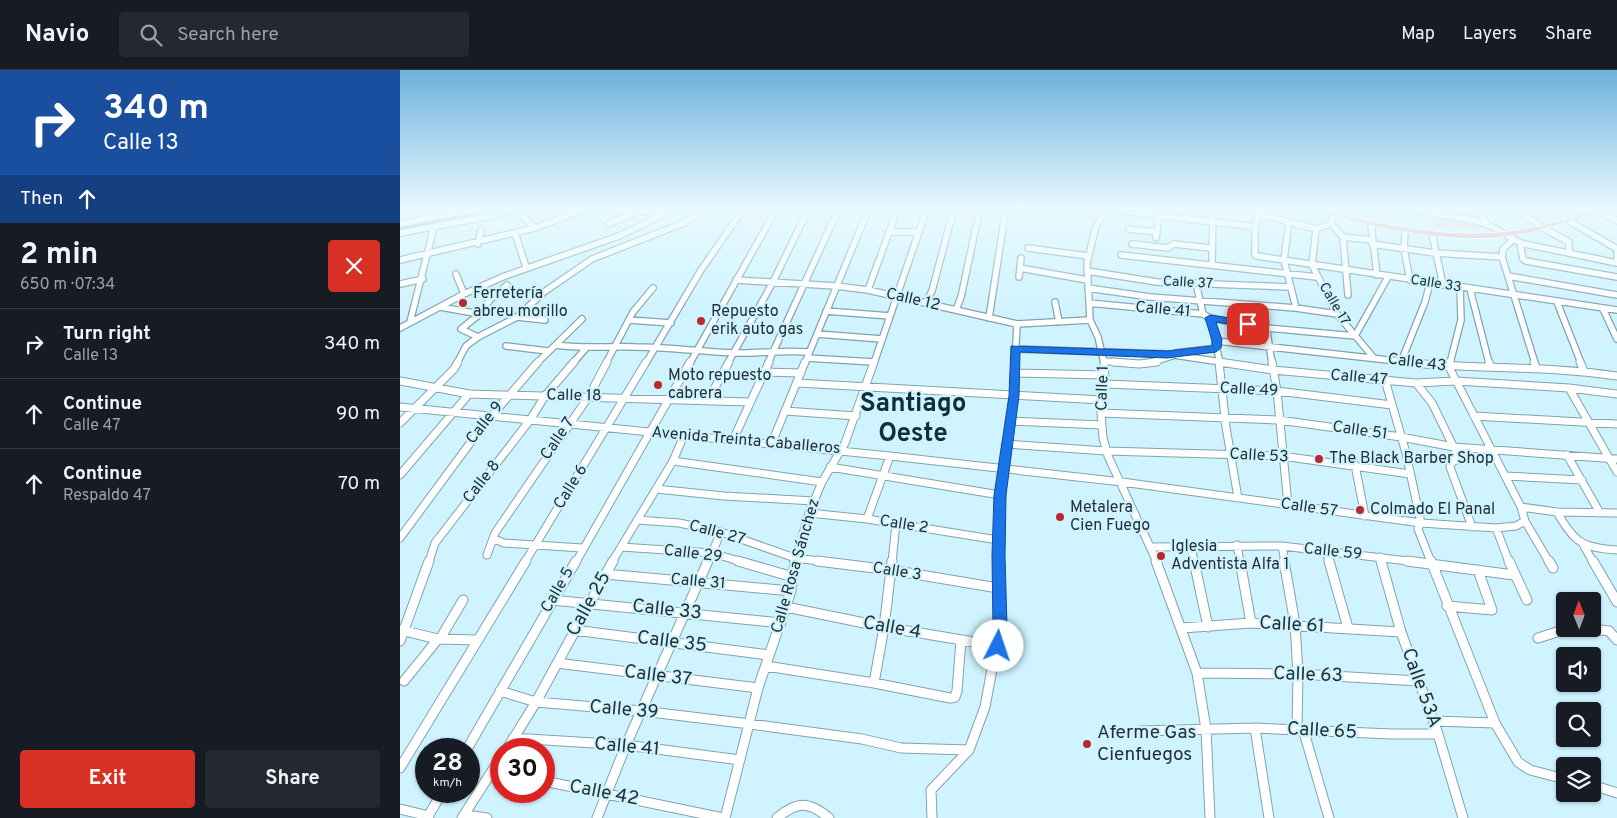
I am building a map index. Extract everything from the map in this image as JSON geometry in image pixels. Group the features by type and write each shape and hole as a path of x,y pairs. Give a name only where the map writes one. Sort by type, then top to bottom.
{"street":[{"path":"410,322 423,279 430,243"},
{"path":"400,260 482,243"},
{"path":"518,243 526,267"},
{"path":"400,328 464,294 526,267 598,243"},
{"path":"400,423 454,369 466,346 478,337 517,317 544,292 592,259 630,243"},
{"name":"Calle 6","path":"400,768 476,640 671,323 701,270 720,243"},
{"name":"Calle 5","path":"473,738 757,243"},
{"path":"708,400 793,243"},
{"path":"732,440 823,243"},
{"path":"771,445 854,243"},
{"path":"868,290 885,243"},
{"name":"Calle Rosa Sánchez","path":"724,818 758,688 791,591 795,558 809,513 822,482 841,450 856,416 915,243"},
{"path":"926,302 932,291 945,243"},
{"path":"956,310 961,297 973,243"},
{"path":"989,318 1001,243"},
{"name":"Calle 1","path":"1091,243 1088,256 1087,280 1090,320 1104,361 1105,384 1101,413 1106,451 1151,547 1197,673 1206,729 1210,818"},
{"path":"1211,243 1212,264"},
{"name":"Calle 33","path":"1255,243 1255,256 1617,310"},
{"path":"1286,243 1284,260 1296,308"},
{"name":"Calle 17","path":"1314,243 1312,265 1317,277 1337,314 1373,357"},
{"path":"1343,243 1348,295"},
{"path":"1372,243 1376,275"},
{"path":"1376,243 1436,253 1502,258"},
{"path":"1404,243 1410,280"},
{"path":"1435,243 1443,285"},
{"path":"1509,243 1503,249 1502,258 1536,368"},
{"path":"1617,263 1520,243 1523,259 1526,261 1617,277"},
{"path":"1568,253 1569,243"},
{"path":"1606,243 1617,249"},
{"path":"1132,244 1168,248 1174,244 1211,248"},
{"path":"1028,248 1088,256"},
{"path":"1617,253 1617,258"},
{"path":"1121,255 1317,277"},
{"path":"1019,277 1021,258"},
{"path":"1020,268 1087,280"},
{"name":"Calle 37","path":"1088,271 1158,282 1290,287"},
{"path":"456,274 464,294"},
{"path":"1355,336 1388,276"},
{"path":"1508,276 1617,295"},
{"path":"400,284 423,279"},
{"name":"Calle 12","path":"736,280 836,286 868,290 1017,324 1090,320"},
{"path":"1196,283 1203,314"},
{"path":"1401,362 1425,302 1430,283"},
{"path":"478,337 462,329 480,314 490,300 507,286"},
{"name":"Calle 7","path":"487,555 495,534 568,424 589,396 629,320 653,288"},
{"path":"1088,288 1150,298 1296,308 1337,314"},
{"path":"1460,288 1461,320 1449,367 1521,507 1525,521 1552,568"},
{"path":"1470,289 1490,366"},
{"path":"1055,302 1059,322"},
{"path":"1557,302 1584,371"},
{"name":"Calle 41","path":"1089,303 1203,314 1210,318 1267,328 1355,336"},
{"path":"440,307 480,314"},
{"path":"1263,307 1277,391 1278,420 1288,505"},
{"path":"1603,308 1617,339"},
{"path":"826,312 890,316"},
{"path":"517,317 545,320"},
{"path":"1210,318 1217,340 1216,348 1223,389 1225,419 1238,498"},
{"name":"Calle 9","path":"400,538 509,394 548,351 582,319"},
{"path":"629,320 671,323"},
{"path":"932,818 931,790 969,750 985,706 998,646 1000,626 998,540 1000,495 1014,396 1017,324"},
{"path":"817,334 882,339"},
{"name":"Calle 43","path":"1217,340 1449,367 1536,368 1584,371 1617,376"},
{"path":"556,345 576,348 656,347 734,353 772,352 874,362"},
{"path":"506,346 548,351"},
{"name":"Calle 8","path":"400,641 435,543 530,420 545,396 587,347"},
{"name":"Calle 47","path":"1015,348 1170,355 1273,370 1385,380 1416,382 1456,381 1569,388 1617,394"},
{"path":"1104,361 1152,364 1164,361 1170,355 1216,348"},
{"path":"763,372 801,373"},
{"path":"1014,373 1105,375"},
{"path":"1385,380 1402,437 1421,523 1418,529 1494,723 1518,762 1530,770 1556,777"},
{"name":"Calle 18","path":"400,382 469,394 749,402"},
{"path":"1416,382 1432,403 1454,447 1458,460 1451,463 1450,467 1472,527"},
{"path":"797,383 1102,400"},
{"name":"Calle 49","path":"1105,384 1165,388 1277,391 1392,405"},
{"path":"1569,388 1617,472"},
{"path":"401,473 469,394"},
{"name":"Avenida Treinta Caballeros","path":"400,407 771,445 841,450 1003,470 1122,482"},
{"path":"785,411 856,416"},
{"name":"Calle 51","path":"1101,413 1278,420 1402,437 1454,447 1617,459"},
{"path":"1474,416 1617,424"},
{"path":"1009,421 1102,425"},
{"name":"Calle 25","path":"513,738 536,702 588,603 673,461 684,435"},
{"path":"1006,444 1106,451"},
{"name":"Calle 53","path":"1106,451 1282,456 1410,474"},
{"path":"1567,455 1600,513"},
{"path":"867,519 890,456"},
{"path":"673,461 822,482"},
{"path":"1356,465 1365,516"},
{"path":"830,467 1000,495"},
{"path":"1505,476 1582,480"},
{"name":"Calle 57","path":"1122,482 1421,523 1496,528 1516,526 1525,521"},
{"path":"656,489 724,496 814,501"},
{"path":"1521,507 1557,512 1617,513"},
{"path":"1557,512 1567,529 1583,546 1614,592 1617,602"},
{"name":"Calle 2","path":"809,513 867,519 998,540"},
{"name":"Calle 27","path":"637,520 678,523 722,532 795,558"},
{"path":"874,683 884,627 896,524"},
{"path":"1496,528 1514,575 1527,600"},
{"path":"597,818 626,745 722,532"},
{"path":"494,539 498,542 535,546 582,548"},
{"path":"1237,545 1251,623"},
{"path":"1191,546 1208,627"},
{"path":"1282,546 1295,624 1300,729 1319,779 1329,818"},
{"name":"Calle 59","path":"1151,547 1282,546 1514,575"},
{"path":"1583,546 1591,549 1617,550"},
{"name":"Calle 29","path":"621,547 712,553 793,577"},
{"path":"1326,550 1348,628"},
{"name":"Calle 53A","path":"1380,557 1401,632 1434,721 1463,818"},
{"name":"Calle 3","path":"795,558 891,570 998,588"},
{"path":"1447,606 1492,610 1478,570"},
{"name":"Calle 31","path":"605,574 700,581 791,591"},
{"path":"404,681 439,639 462,600"},
{"name":"Calle 33","path":"552,600 781,623"},
{"name":"Calle 4","path":"786,607 884,627 998,646"},
{"name":"Calle 61","path":"1182,628 1251,623 1295,624 1401,632"},
{"name":"Calle 35","path":"574,630 769,655"},
{"path":"1601,630 1609,631 1617,640"},
{"path":"403,631 439,639 476,640"},
{"path":"1538,638 1556,632"},
{"path":"766,666 954,697 957,692 961,640"},
{"name":"Calle 37","path":"557,663 657,677 758,688"},
{"name":"Calle 63","path":"1197,673 1298,674 1419,681"},
{"name":"Calle 39","path":"500,691 536,702 642,711 750,724 862,739 901,748 969,750"},
{"path":"1434,721 1494,723"},
{"path":"1255,728 1269,818"},
{"name":"Calle 65","path":"1140,731 1255,728 1392,734 1438,734"},
{"name":"Calle 41","path":"555,741 626,745 740,760"},
{"path":"463,817 490,782"},
{"name":"Calle 42","path":"555,783 724,818"},
{"path":"1601,788 1617,793"},
{"path":"400,809 428,817 436,803"},
{"path":"777,818 784,811 794,806 805,804 818,808 829,818"},
{"path":"463,817 487,818"}],"place":[{"name":"Ferretería abreu morillo","path":"463,303"},
{"name":"Repuesto erik auto gas","path":"701,321"},
{"name":"Moto repuesto cabrera","path":"658,385"},
{"name":"The Black Barber Shop","path":"1319,459"},
{"name":"Colmado El Panal","path":"1360,510"},
{"name":"Metalera Cien Fuego","path":"1060,517"},
{"name":"Iglesia Adventista Alfa 1","path":"1161,556"},
{"name":"Aferme Gas Cienfuegos","path":"1087,744"}],"district":[{"name":"Santiago Oeste","path":"913,418"}],"route":[{"path":"998,646 1000,626 998,588 1000,495 1014,396 1015,348 1167,354 1216,348 1217,340 1210,318 1248,324"}]}
